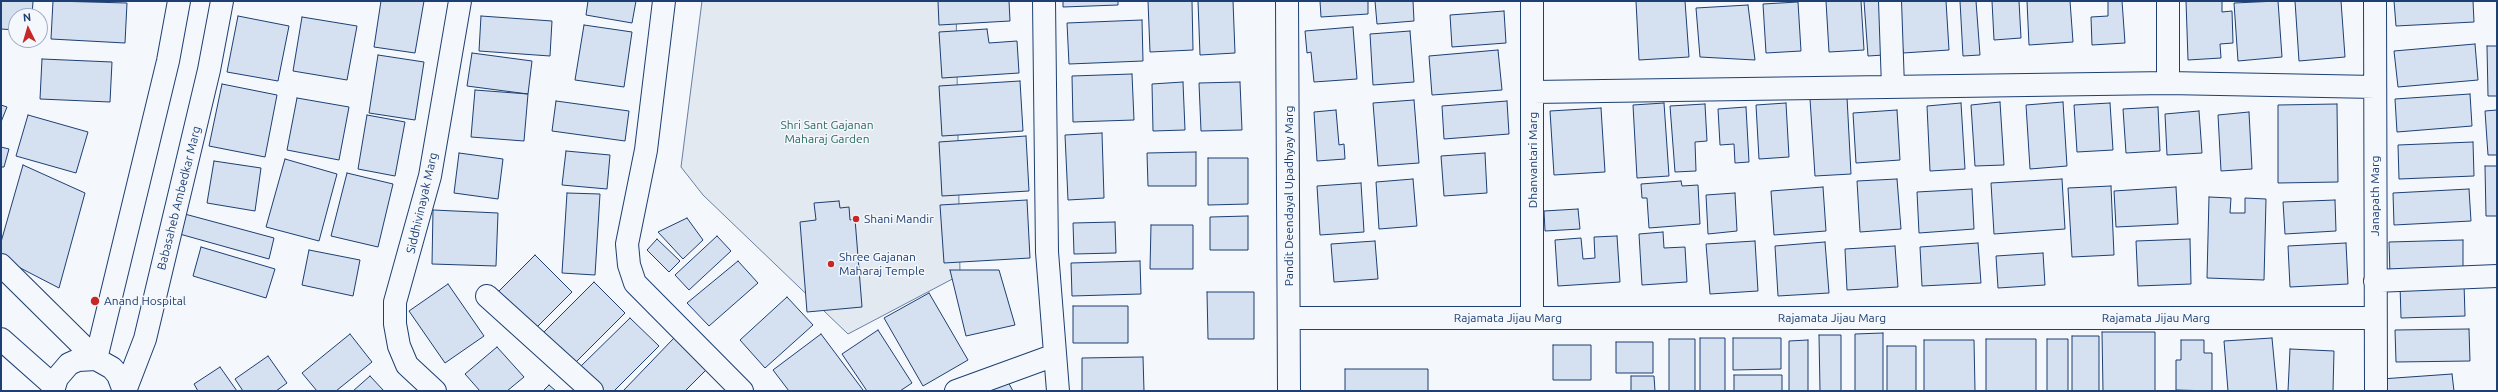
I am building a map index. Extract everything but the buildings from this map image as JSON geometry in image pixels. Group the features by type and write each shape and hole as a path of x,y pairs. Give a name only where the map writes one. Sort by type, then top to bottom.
{"street":[{"path":"96,359 168,61 179,1"},
{"name":"Babasaheb Ambedkar Marg","path":"124,391 145,339 209,70 222,1"},
{"name":"Siddhivinayak Marg","path":"434,391 407,365 399,346 395,324 395,302 430,176 460,1"},
{"path":"664,1 646,150 627,244 629,265 635,283 742,391"},
{"path":"1044,1 1043,62 1048,252 1054,355 1058,391"},
{"name":"Pandit Deendayal Upadhyay Marg","path":"1287,1 1290,318 1289,391"},
{"name":"Dhanvantari Marg","path":"1532,1 1532,318"},
{"path":"1890,1 1892,87"},
{"path":"2168,1 2168,83"},
{"name":"Janapath Marg","path":"2375,1 2376,391"},
{"path":"1533,92 2168,83 2375,87"},
{"path":"1,265 96,359 112,368 118,375 124,391"},
{"path":"2375,281 2497,276"},
{"path":"487,296 592,391"},
{"name":"Rajamata Jijau Marg","path":"1290,318 2375,318"},
{"path":"1,339 54,389 62,370 69,364 78,360 96,359"},
{"path":"956,391 1054,355"}],"green space":[{"name":"Shri Sant Gajanan Maharaj Garden","path":"702,1 956,1 960,275 848,334 703,195 681,167"}],"place":[{"name":"Shani Mandir","path":"856,219"},
{"name":"Shree Gajanan Maharaj Temple","path":"831,264"},
{"name":"Anand Hospital","path":"95,301"}]}
